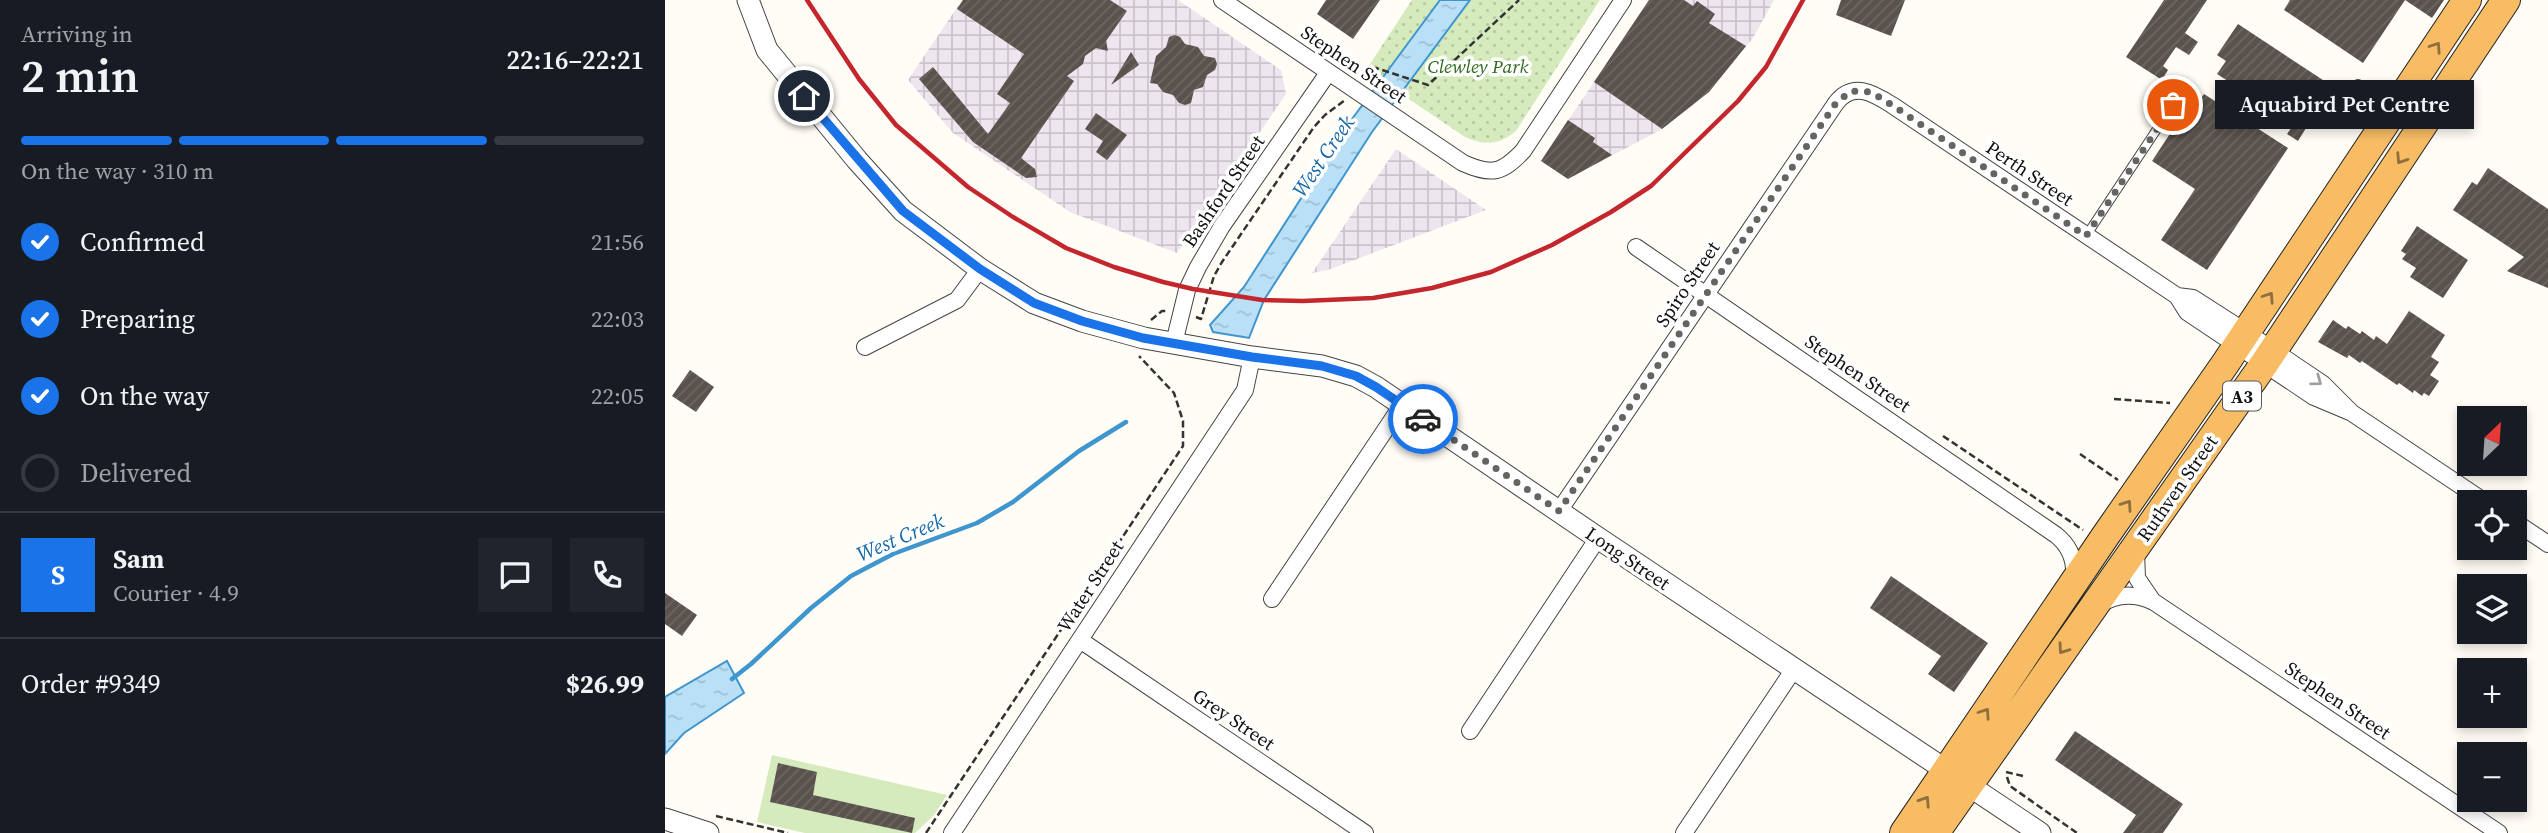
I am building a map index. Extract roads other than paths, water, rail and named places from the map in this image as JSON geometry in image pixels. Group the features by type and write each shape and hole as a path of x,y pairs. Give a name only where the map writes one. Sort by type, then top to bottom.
{"highway":[{"name":"Ruthven Street","path":"1905,833 1957,777 2091,610 2269,357 2505,0"},
{"name":"Ruthven Street","path":"1935,833 1957,777 2074,583 2094,532 2241,339 2391,115 2416,95 2467,2"}],"street":[{"name":"Long Street","path":"748,0 767,50 857,160 903,211 980,269 1034,303 1082,321 1143,338 1322,366 1356,376 2040,833"},
{"name":"Stephen Street","path":"1222,0 1463,163 1479,170 1496,172 1517,157 1623,0"},
{"name":"Bashford Street","path":"1174,343 1187,290 1198,267 1222,226 1328,73"},
{"name":"Perth Street","path":"1858,90 1871,92 1892,105 2177,296 2187,312 2323,384 2352,413 2467,490"},
{"name":"Spiro Street","path":"1559,511 1836,103 1845,93 1858,90"},
{"name":"Stephen Street","path":"1636,247 2056,535 2066,544 2072,556 2074,583"},
{"path":"865,347 957,300 980,269"},
{"name":"Water Street","path":"952,833 1245,390 1252,357"},
{"path":"1272,600 1402,405"},
{"path":"2527,530 2548,544"},
{"name":"Stephen Street","path":"2056,535 2068,541 2081,542 2098,539 2094,532"},
{"path":"1470,731 1598,538"},
{"name":"Stephen Street","path":"2139,541 2134,559 2137,578 2154,602"},
{"name":"Stephen Street","path":"2091,610 2107,600 2125,595 2145,597 2499,833"},
{"name":"Grey Street","path":"1080,640 1365,833"},
{"path":"1684,833 1794,669"},
{"path":"665,819 710,824"}],"lane":[{"path":"2455,56 2483,34"},
{"path":"2391,115 2368,97 2358,84 2388,96 2416,95"},
{"path":"2086,236 2173,105"}],"water":[{"path":"1440,0 1470,0 1372,132 1264,300 1249,338 1213,332 1210,325 1244,287 1352,119"},
{"path":"727,661 744,693 684,733 665,754 665,697"}],"waterway":[{"name":"West Creek","path":"732,679 851,576 893,554 977,523 1013,502 1079,451 1126,422"}],"railway":[{"path":"807,0 859,79 896,125 968,187 1013,217 1066,248 1163,282 1262,300 1303,301 1373,298 1432,288 1491,272 1552,245 1611,212 1651,186 1738,101 1766,67 1803,0"}],"place":[{"name":"Aquabird Pet Centre","path":"2173,105"}],"park label":[{"name":"Clewley Park","path":"1478,66"}]}
